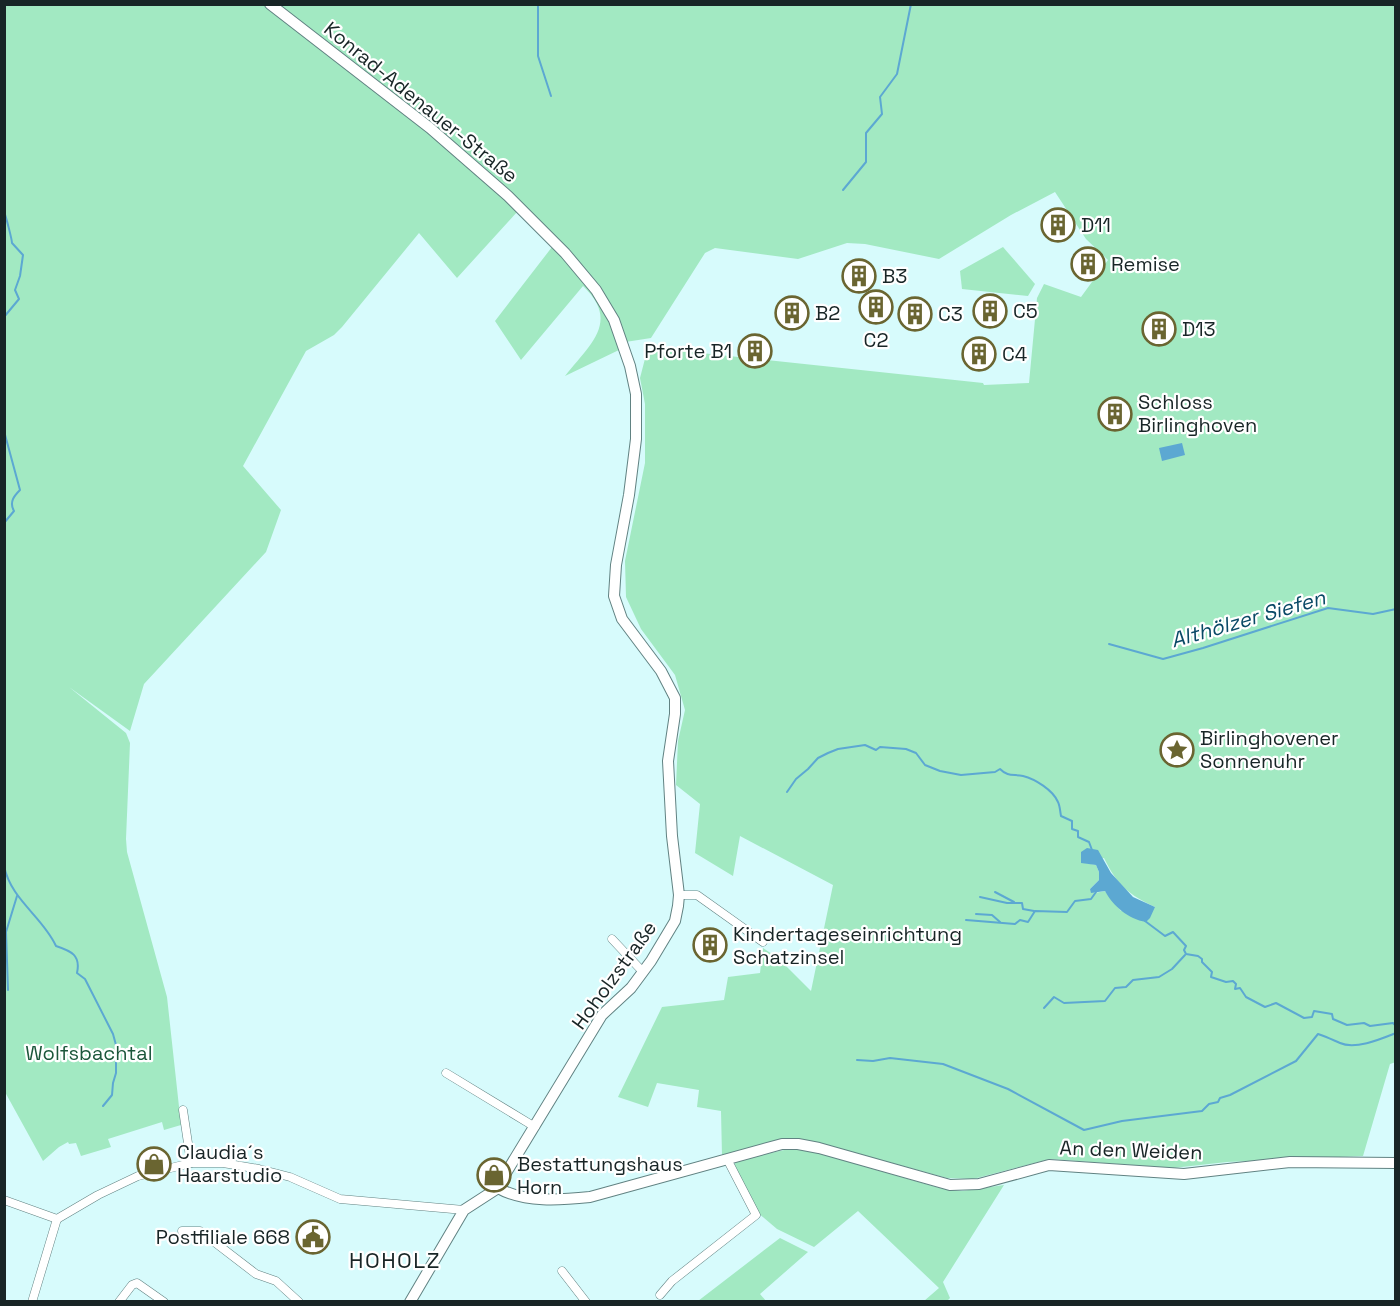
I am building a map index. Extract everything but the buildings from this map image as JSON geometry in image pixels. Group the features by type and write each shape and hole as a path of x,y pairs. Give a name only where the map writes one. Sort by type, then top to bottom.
{"street":[{"name":"Konrad-Adenauer-Straße","path":"270,4 429,128 508,196 565,253 596,290 614,320 626,350 636,394 636,439 629,495 614,578 614,596 622,619 661,671 673,692 676,707 673,722"},
{"name":"Hoholzstraße","path":"410,1302 464,1210 498,1188 602,1015 631,988 675,921 679,895 668,781 673,722"},
{"path":"679,895 697,895 762,942"},
{"path":"612,939 643,972"},
{"path":"446,1073 535,1127"},
{"path":"183,1110 192,1163"},
{"name":"An den Weiden","path":"498,1188 511,1196 561,1200 590,1197 782,1144 798,1144 950,1185 965,1186 1049,1165 1184,1174 1290,1162 1395,1163"},
{"path":"660,1295 672,1281 756,1215 729,1158"},
{"path":"32,1302 57,1219 98,1195 138,1176 192,1163 223,1163 259,1169 290,1177 340,1199 464,1210"},
{"path":"4,1200 57,1219"},
{"path":"182,1231 200,1231 256,1274 276,1281 299,1302"},
{"path":"562,1270 586,1302"},
{"path":"119,1302 132,1285 137,1283 164,1302"}],"green space":[{"name":"Wolfsbachtal","path":"5,5 1395,5 1396,1062 1390,1064 1363,1156 1227,1162 1173,1168 1050,1159 973,1179 947,1178 808,1140 781,1140 722,1156 721,1111 697,1107 699,1090 657,1083 648,1107 618,1097 662,1007 724,1000 728,977 760,973 763,948 778,958 811,991 833,885 740,836 733,876 695,853 700,804 676,785 678,741 685,710 675,675 641,629 626,597 625,561 645,463 645,404 640,378 647,351 655,348 983,383 984,385 1029,383 1037,298 1044,284 1081,297 1108,260 1086,239 1055,192 1011,215 939,259 865,244 847,243 798,259 715,248 705,253 651,338 619,343 621,349 565,376 597,333 600,311 583,286 521,360 495,321 552,247 517,212 457,278 419,233 342,327 334,335 306,351 243,466 281,510 266,552 144,684 130,731 69,687 126,733 130,743 127,852 167,997 181,1125 164,1130 162,1122 108,1139 111,1147 81,1156 76,1143 69,1144 68,1142 43,1161 5,1092 4,205 6,195 4,188","holes":["1104,858 1125,888 1155,907 1121,911 1105,891 1095,893 1090,889 1099,880 1099,872 1096,865 1086,863"]},
{"path":"1003,247 1035,284 1028,296 962,289 960,271"},
{"path":"793,1148 943,1189 962,1191 1004,1185 943,1282 950,1298 947,1301 924,1301 939,1288 858,1211 814,1247 777,1229 758,1213 734,1166 736,1161"},
{"path":"780,1238 808,1252 760,1294 766,1301 698,1301"}],"water":[{"path":"1182,443 1185,455 1162,461 1159,448"},
{"path":"1087,848 1098,850 1111,873 1133,897 1155,907 1146,922 1122,911 1105,891 1091,893 1090,889 1099,880 1099,872 1096,865 1081,863 1081,852"}],"waterway":[{"path":"538,4 538,56 551,96"},
{"path":"843,190 866,162 866,133 882,114 880,97 897,74 911,4"},
{"path":"4,212 12,243 23,255 15,290 19,299 4,317"},
{"path":"4,431 20,490 12,502 14,511 4,523"},
{"name":"Althölzer Siefen","path":"1109,644 1163,659 1328,608 1373,614 1396,609"},
{"path":"787,792 796,779 818,758 838,749 865,745 876,750 880,747 906,749 916,753 925,765 940,771 961,775 995,772 1000,769 1008,774 1023,776 1038,782 1056,798 1061,816 1072,821 1072,829 1078,831 1078,837 1089,842 1092,850"},
{"path":"4,866 13,889 56,946 70,952 76,958 77,973 85,979 113,1034 116,1045 116,1073 112,1095 103,1106"},
{"path":"995,892 1014,902"},
{"path":"966,920 1015,924 1020,920 1028,922 1035,911 1067,912 1075,901 1091,899 1096,892"},
{"path":"8,990 6,932 17,896"},
{"path":"980,897 1007,903 1022,903 1023,909 1034,911"},
{"path":"976,914 992,915 1000,922"},
{"path":"1145,921 1165,936 1173,932 1186,946 1184,950 1186,954 1202,959 1202,962 1212,972 1211,977 1226,982 1233,981 1236,984 1235,989 1240,988 1246,997 1265,1007 1276,1003 1304,1018 1312,1017 1314,1011 1332,1014 1333,1019 1347,1025 1364,1023 1370,1026 1393,1023 1396,1026"},
{"path":"1044,1008 1054,997 1064,1003 1105,1001 1115,988 1126,987 1133,980 1159,977 1172,969 1185,955"},
{"path":"857,1060 873,1061 890,1058 943,1064 1008,1089 1084,1130 1122,1121 1202,1111 1209,1104 1218,1102 1220,1098 1296,1061 1318,1034 1346,1045 1353,1045 1368,1043 1396,1033"}],"place":[{"name":"D11","path":"1058,225"},
{"name":"Remise","path":"1088,264"},
{"name":"B3","path":"859,276"},
{"name":"C2","path":"876,307"},
{"name":"C5","path":"990,311"},
{"name":"B2","path":"792,313"},
{"name":"C3","path":"915,314"},
{"name":"D13","path":"1159,329"},
{"name":"Pforte B1","path":"755,351"},
{"name":"C4","path":"979,354"},
{"name":"Schloss Birlinghoven","path":"1115,414"},
{"name":"Birlinghovener Sonnenuhr","path":"1177,750"},
{"name":"Kindertageseinrichtung Schatzinsel","path":"710,945"},
{"name":"Claudia´s Haarstudio","path":"154,1164"},
{"name":"Bestattungshaus Horn","path":"494,1175"},
{"name":"Postfiliale 668","path":"313,1237"}],"district":[{"name":"HOHOLZ","path":"395,1260"}]}
